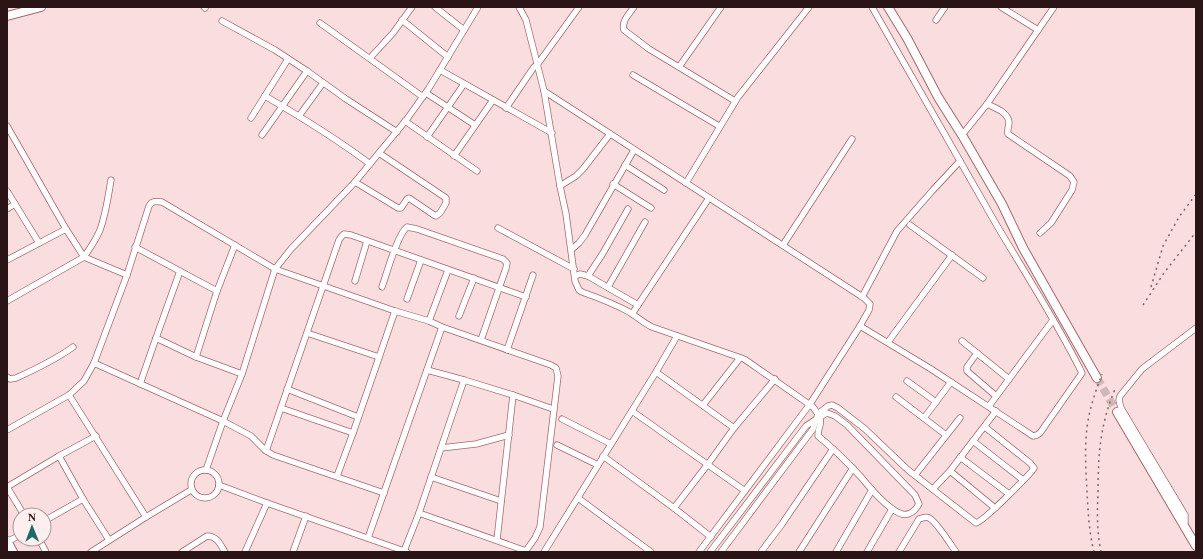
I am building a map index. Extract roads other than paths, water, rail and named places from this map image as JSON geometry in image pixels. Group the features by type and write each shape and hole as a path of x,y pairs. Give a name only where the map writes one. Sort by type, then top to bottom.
{"street":[{"path":"7,16 41,7"},
{"path":"370,58 384,43 412,7"},
{"path":"435,7 464,30"},
{"path":"206,470 223,421 242,374 276,269 291,249 356,182 397,132 424,95 478,7"},
{"path":"519,7 526,20 544,91 572,249 574,273 577,286 582,292 613,304 632,314 645,324 750,362 810,404 818,417 820,424 818,436 833,448 892,509 907,515 916,509 918,500 847,425 831,414 827,413 818,417 813,429 721,552"},
{"path":"506,108 534,67 579,7"},
{"path":"634,7 622,26 624,30 649,49 735,101"},
{"path":"680,67 721,7"},
{"path":"686,183 735,101 809,7"},
{"path":"860,326 989,406 1033,436 1037,436 1082,373 1072,352 996,224 872,7"},
{"path":"888,7 907,38 938,97 1002,204 1024,248 1097,378"},
{"path":"936,20 945,7"},
{"path":"1002,7 1038,30"},
{"path":"962,135 987,104 1054,7"},
{"path":"402,20 448,57"},
{"path":"222,21 275,50 307,70 323,83 397,132"},
{"path":"320,23 424,95 448,107 476,126"},
{"path":"251,118 288,59"},
{"path":"262,135 307,70"},
{"path":"440,70 552,133"},
{"path":"634,75 719,126"},
{"path":"299,116 323,83"},
{"path":"427,137 464,84"},
{"path":"544,91 783,245 868,301 870,304 870,307 860,326 810,404 699,552"},
{"path":"265,96 299,116 370,164"},
{"path":"454,156 493,100"},
{"path":"987,104 1005,114 1009,123 1007,131 1008,134 1064,171 1073,179 1074,185 1072,190 1050,223 1040,233"},
{"path":"405,121 477,171"},
{"path":"8,130 84,257 127,275"},
{"path":"560,186 583,169 610,134"},
{"path":"783,245 852,139"},
{"path":"572,249 585,235 634,150"},
{"path":"356,182 398,208 401,208 409,198 434,215 438,215 440,213 446,203 444,197 379,153"},
{"path":"862,297 897,231 960,161"},
{"path":"625,165 664,190"},
{"path":"7,301 84,257 100,231 104,219 111,180"},
{"path":"614,184 650,208"},
{"path":"7,191 39,243"},
{"path":"632,314 709,198"},
{"path":"7,430 70,395 84,381 94,363 127,275 149,206 151,203 156,201 168,204 276,269 395,311 429,321 556,368 558,376 540,527 526,552 419,513"},
{"path":"7,209 15,204"},
{"path":"588,276 603,254 628,209"},
{"path":"608,287 645,222"},
{"path":"910,225 983,278"},
{"path":"382,286 394,251 404,229 407,227 417,229 505,260 506,268 481,340"},
{"path":"498,228 574,273 588,276 638,305"},
{"path":"7,260 66,229"},
{"path":"266,451 340,237 344,234 526,297"},
{"path":"355,281 367,241"},
{"path":"196,356 217,291 236,245"},
{"path":"135,247 217,291"},
{"path":"1014,254 1024,248"},
{"path":"888,342 952,255"},
{"path":"407,299 420,260"},
{"path":"429,321 448,270"},
{"path":"140,384 180,271"},
{"path":"507,350 533,275"},
{"path":"459,316 474,278"},
{"path":"337,476 395,311"},
{"path":"989,406 1053,320"},
{"path":"368,538 442,327"},
{"path":"1182,524 1184,522 1185,515 1121,408 1119,400 1124,389 1142,370 1196,328"},
{"path":"307,333 379,357"},
{"path":"545,552 677,336"},
{"path":"156,338 242,374"},
{"path":"962,341 1009,379"},
{"path":"7,377 10,379 16,378 49,363 73,347"},
{"path":"977,353 966,367 967,371 996,396"},
{"path":"703,405 740,358"},
{"path":"94,363 223,421 251,436 266,451 273,455 384,493"},
{"path":"427,370 513,395 553,409"},
{"path":"656,372 734,428"},
{"path":"674,508 734,428 775,379"},
{"path":"219,486 406,552 464,380"},
{"path":"907,381 936,402"},
{"path":"924,418 951,382"},
{"path":"288,390 358,417"},
{"path":"70,395 146,517"},
{"path":"496,540 513,395"},
{"path":"896,397 946,435"},
{"path":"710,552 806,426 818,417 828,406 832,405 865,429 914,475 976,523 980,522 1034,468 984,427"},
{"path":"281,408 353,433"},
{"path":"632,411 745,491"},
{"path":"933,489 950,471 996,411"},
{"path":"1117,412 1196,546"},
{"path":"914,475 960,418"},
{"path":"562,419 611,444"},
{"path":"441,448 476,444 509,435"},
{"path":"19,507 7,487 96,436"},
{"path":"973,441 1023,480"},
{"path":"557,445 598,465"},
{"path":"761,552 782,524 833,448"},
{"path":"59,456 108,540"},
{"path":"603,456 711,537"},
{"path":"960,457 1009,494"},
{"path":"798,552 853,468"},
{"path":"206,470 211,471 216,475 219,486 218,491 214,495 204,499 199,498 194,494 191,490 190,484 191,478 195,474 206,470"},
{"path":"950,471 995,508"},
{"path":"431,477 501,501"},
{"path":"91,552 108,540 191,490"},
{"path":"836,552 872,490"},
{"path":"578,498 651,552"},
{"path":"52,516 83,499"},
{"path":"245,552 267,503"},
{"path":"867,552 892,509"},
{"path":"293,552 306,516"},
{"path":"899,552 919,519 924,517 929,518 934,522 956,552"},
{"path":"182,552 206,536 210,536 218,540 225,552"},
{"path":"7,542 14,552"}],"tunnel":[{"path":"1097,378 1117,412"}],"railway":[{"path":"1151,287 1163,246 1179,217 1196,194"},
{"path":"1143,305 1164,273 1196,232"},
{"path":"1094,552 1088,514 1086,439 1091,406 1102,374"},
{"path":"1101,552 1097,516 1099,453 1106,415 1115,389"}]}
